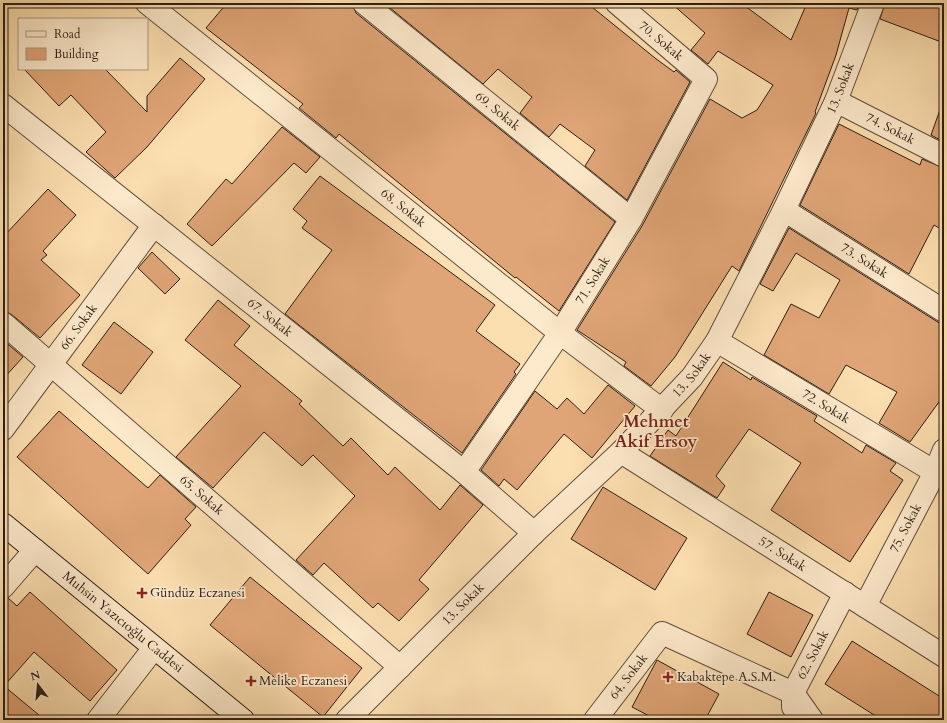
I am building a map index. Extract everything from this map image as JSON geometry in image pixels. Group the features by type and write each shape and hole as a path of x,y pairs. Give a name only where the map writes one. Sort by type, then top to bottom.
{"street":[{"name":"68. Sokak","path":"146,3 560,333 662,410"},
{"name":"69. Sokak","path":"364,3 631,219"},
{"name":"70. Sokak","path":"617,3 706,79"},
{"name":"13. Sokak","path":"347,720 534,533 621,452 692,377 717,341 784,210 836,100 873,3"},
{"name":"71. Sokak","path":"464,472 560,333 631,219 706,79"},
{"name":"74. Sokak","path":"836,100 944,156"},
{"name":"67. Sokak","path":"3,105 464,472 534,533"},
{"name":"73. Sokak","path":"784,210 944,311"},
{"name":"66. Sokak","path":"3,429 154,225"},
{"name":"65. Sokak","path":"3,323 400,668"},
{"name":"72. Sokak","path":"717,341 935,472"},
{"name":"75. Sokak","path":"865,606 935,472 944,450"},
{"name":"57. Sokak","path":"621,452 944,656"},
{"name":"Muhsin Yazıcıoğlu Caddesi","path":"3,524 243,720"},
{"path":"3,587 35,550"},
{"name":"62. Sokak","path":"793,720 793,693 845,594"},
{"name":"64. Sokak","path":"595,720 662,633 793,693"},
{"path":"98,720 154,648"},
{"path":"793,693 812,720"}],"building":[{"path":"227,3 352,3 356,13 615,222 559,311 516,277 515,278 339,134 336,138 299,108 303,104 206,28"},
{"path":"384,3 587,3 655,58 674,72 676,70 690,82 627,200 585,166 595,150 560,124 549,137 520,113 532,97 498,69 483,84"},
{"path":"671,3 741,3 791,40 807,3 860,3 857,10 849,8 836,55 815,112 816,113 739,271 732,266 675,357 651,386 624,366 626,362 577,330 642,226 710,99 742,118 757,110 773,85 718,51 708,64 691,50 705,33"},
{"path":"885,3 944,3 944,43 880,19"},
{"path":"180,58 205,79 147,147 115,178 86,152 106,132 71,95 59,106 25,70 106,70 147,112 147,96"},
{"path":"941,107 944,107 944,142 931,135"},
{"path":"839,124 920,165 922,159 944,168 944,231 934,225 909,274 800,205"},
{"path":"282,127 320,157 306,173 294,163 212,246 187,224 226,179 232,184"},
{"path":"320,176 495,305 476,331 520,364 514,372 516,374 462,453 285,314 332,250 302,228 307,221 293,209"},
{"path":"48,189 76,215 43,251 47,255 41,260 80,295 40,338 11,314 3,311 3,237"},
{"path":"789,228 944,326 944,395 910,442 879,423 897,392 846,365 829,394 764,355 791,304 819,318 840,280 796,253 773,291 760,284"},
{"path":"152,252 180,279 165,294 138,268"},
{"path":"218,300 250,326 234,345 302,401 299,404 343,446 351,438 388,475 395,467 440,510 460,485 483,505 419,580 429,589 399,621 378,603 373,608 324,563 313,575 296,560 355,496 313,455 302,466 264,432 213,488 176,457 241,386 185,340"},
{"path":"114,322 153,352 121,394 82,365"},
{"path":"3,340 23,357 3,379"},
{"path":"723,362 751,380 752,377 817,416 814,421 862,453 866,445 896,463 890,471 903,480 850,562 771,510 801,463 749,429 716,476 725,486 717,498 650,456 668,430 676,436"},
{"path":"608,385 635,406 592,458 564,434 517,490 504,479 499,486 481,470 535,391 557,409 567,398 584,414"},
{"path":"59,411 148,488 160,475 196,507 185,519 191,525 148,574 17,457"},
{"path":"603,487 687,538 655,590 571,539"},
{"path":"250,577 362,668 323,717 210,625"},
{"path":"30,592 117,670 90,701 34,652 4,686 45,720 3,720 3,599 8,598 17,606"},
{"path":"769,592 813,615 791,657 747,634"},
{"path":"852,641 944,699 944,720 882,720 825,684"},
{"name":"Kabaktepe A.S.M.","path":"657,660 719,694 705,720 657,720 632,707"}],"place":[{"name":"Gündüz Eczanesi","path":"142,593"},
{"name":"Kabaktepe A.S.M.","path":"668,677"},
{"name":"Melike Eczanesi","path":"251,681"}],"district":[{"name":"Mehmet Akif Ersoy","path":"656,431"}]}
